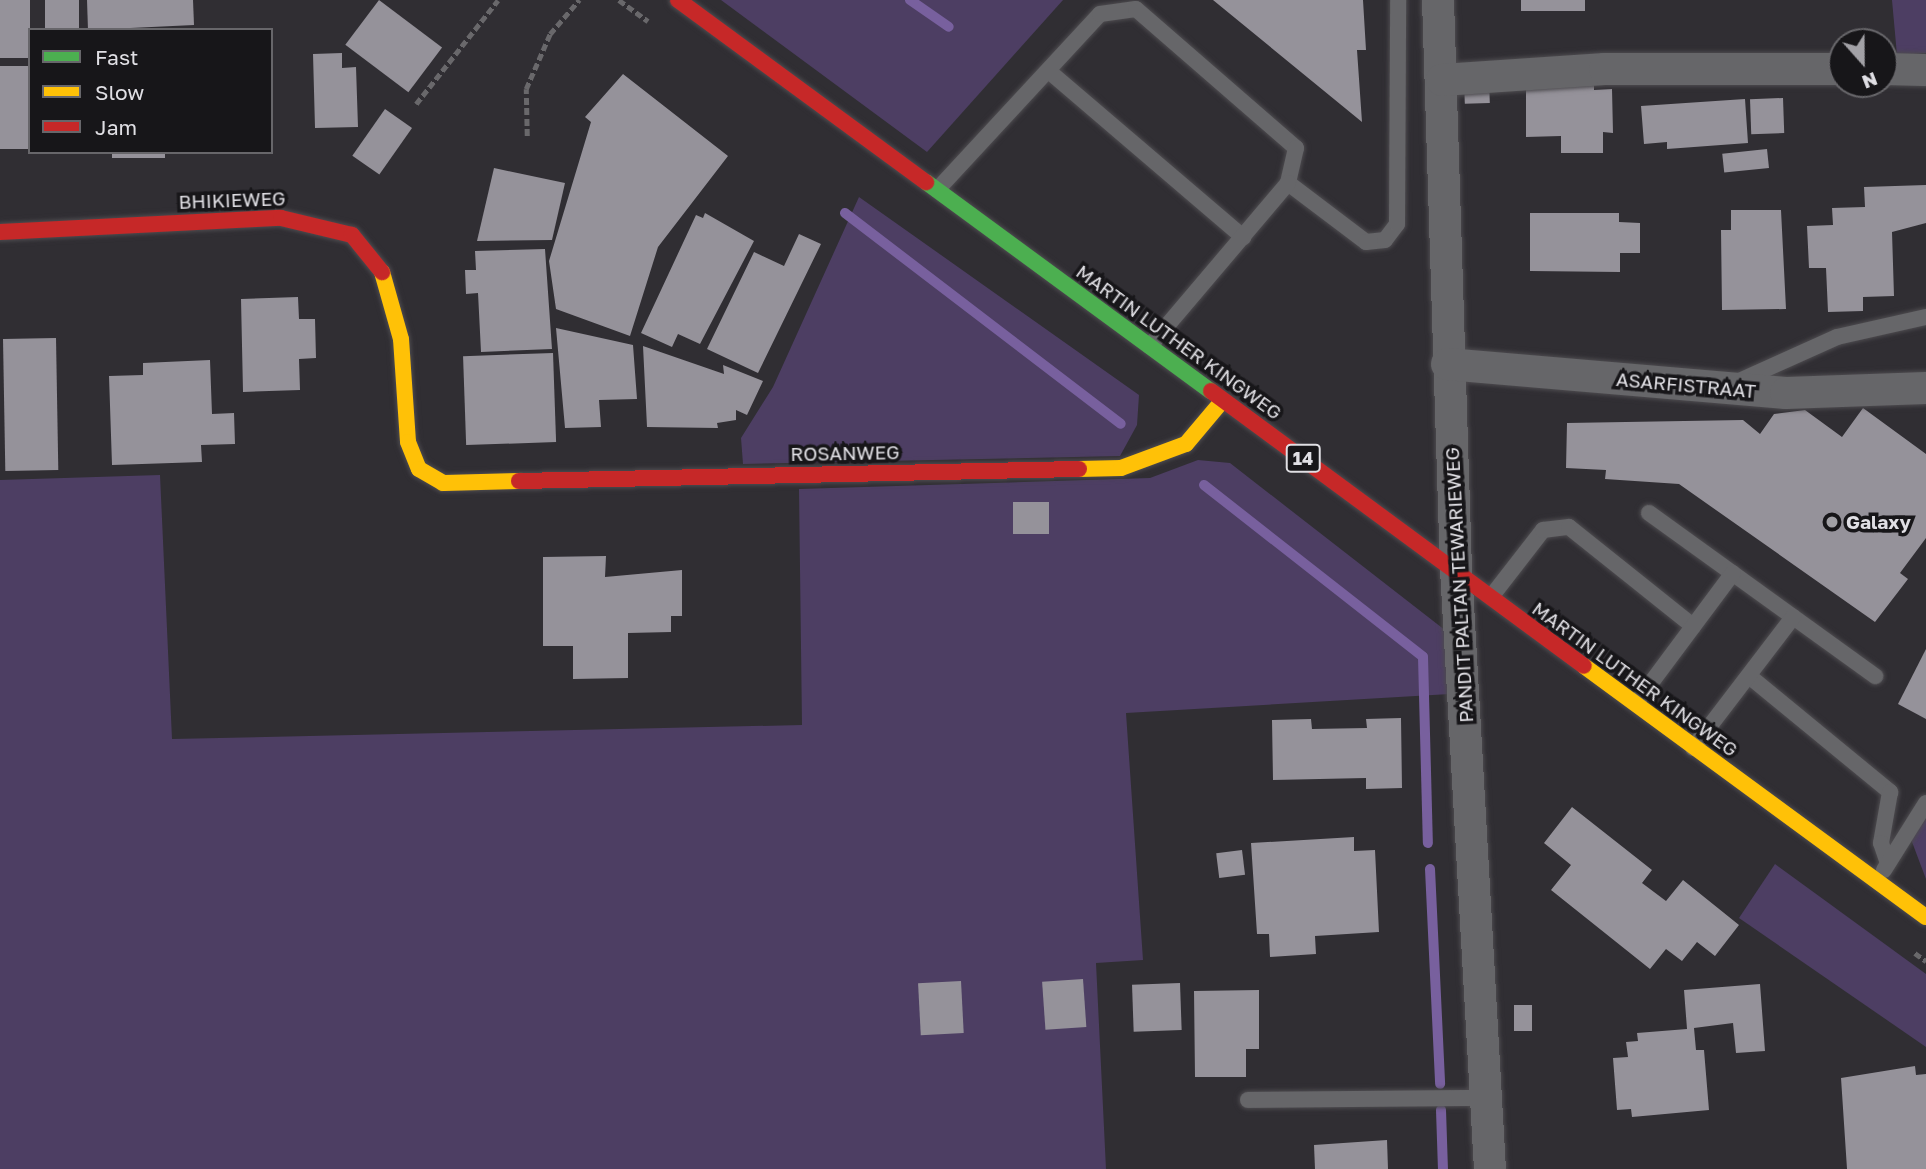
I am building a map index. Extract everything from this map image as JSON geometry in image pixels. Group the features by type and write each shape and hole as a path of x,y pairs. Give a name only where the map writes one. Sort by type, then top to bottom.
{"main road":[{"name":"MARTIN LUTHER KINGWEG","path":"678,0 1456,569 1490,598 1926,917"},
{"name":"BHIKIEWEG","path":"0,232 281,218 352,234 372,253 388,285 401,339 408,442 419,469 443,483"},
{"name":"ROSANWEG","path":"443,483 1121,468 1186,444 1223,400"}],"street":[{"name":"PANDIT PALTAN TEWARIEWEG","path":"1438,0 1447,364 1456,569 1490,1169"},
{"path":"1442,80 1605,69 1828,69"},
{"path":"1898,69 1926,70"},
{"name":"ASARFISTRAAT","path":"1447,364 1718,389 1926,388"}],"lane":[{"path":"1287,183 1366,242 1385,240 1397,224 1398,0"},
{"path":"937,190 1051,73 1100,14 1136,9 1289,135 1296,160 1287,183 1150,346"},
{"path":"1051,73 1243,237"},
{"path":"1718,389 1837,337 1926,317"},
{"path":"1649,513 1875,676"},
{"path":"1490,598 1543,530 1569,527 1693,626"},
{"path":"1635,705 1732,573"},
{"path":"1693,748 1793,617"},
{"path":"1748,676 1890,792 1881,843 1888,863"},
{"path":"1877,881 1926,803"},
{"path":"1248,1100 1486,1098"}],"path":[{"path":"416,104 498,0"},
{"path":"527,136 526,89 550,34 579,0"}],"shaded area":[{"path":"721,0 1063,0 927,152"},
{"path":"1892,0 1926,0 1926,53 1898,55 1898,28 1895,28"},
{"path":"859,197 1139,395 1137,425 1120,456 743,464 741,438 773,387"},
{"path":"1198,460 1230,463 1450,634 1450,694 1126,713 1143,960 1096,963 1106,1169 0,1169 0,480 160,475 172,739 802,725 799,489 1150,478"},
{"path":"1926,800 1926,879 1909,834"},
{"path":"1775,864 1926,974 1926,1047 1739,918"}],"building":[{"path":"0,0 30,0 28,58 0,58"},
{"path":"45,0 79,0 79,28 45,28"},
{"path":"87,0 193,0 194,25 88,28"},
{"path":"379,0 442,48 408,92 345,45"},
{"path":"1213,0 1363,0 1366,50 1357,50 1362,122"},
{"path":"1521,0 1585,0 1585,11 1521,11"},
{"path":"342,53 342,68 356,67 358,127 315,128 313,54"},
{"path":"0,66 28,66 28,149 0,149"},
{"path":"623,74 728,156 658,247 630,336 556,309 549,261 591,122 585,117"},
{"path":"1489,80 1490,103 1465,104 1464,81"},
{"path":"1594,82 1594,90 1612,89 1613,133 1603,132 1603,153 1561,153 1561,136 1526,137 1526,83"},
{"path":"1783,98 1784,133 1751,134 1750,99"},
{"path":"1745,99 1748,143 1667,149 1667,142 1644,144 1641,106"},
{"path":"385,109 412,128 379,175 352,156"},
{"path":"1767,149 1769,168 1724,173 1722,154"},
{"path":"112,154 165,154 165,158 112,158"},
{"path":"494,168 565,183 552,240 477,241"},
{"path":"1926,185 1926,223 1892,232 1894,296 1863,297 1863,311 1828,312 1826,268 1809,268 1807,226 1833,225 1832,208 1865,207 1864,187"},
{"path":"1731,210 1781,210 1786,309 1722,310 1721,230 1731,230"},
{"path":"705,213 754,241 700,344 678,334 672,347 641,333 696,215 703,218"},
{"path":"1530,213 1619,213 1619,222 1640,223 1640,253 1620,253 1620,272 1530,271"},
{"path":"799,234 821,244 758,373 707,349 754,252 784,266"},
{"path":"545,249 552,349 481,352 478,293 466,294 465,270 476,270 475,251"},
{"path":"298,297 299,319 315,319 316,358 299,359 300,390 243,392 241,299"},
{"path":"556,328 633,345 637,399 599,400 601,427 565,428"},
{"path":"56,338 58,470 5,471 3,339"},
{"path":"643,346 724,374 723,365 763,381 747,415 736,410 736,420 717,423 718,428 647,427"},
{"path":"553,353 556,442 466,445 463,356"},
{"path":"210,360 212,414 234,413 235,444 201,445 202,462 112,465 109,376 143,375 143,363"},
{"name":"Galaxy","path":"1863,408 1926,454 1926,538 1900,573 1908,579 1875,622 1679,484 1605,479 1606,470 1566,468 1567,423 1743,420 1760,434 1774,414 1805,410 1842,437"},
{"path":"1013,502 1049,502 1049,534 1013,534"},
{"path":"606,556 605,577 682,570 682,616 671,616 671,632 628,633 628,678 573,679 573,646 543,646 543,557"},
{"path":"1926,649 1926,719 1898,704"},
{"path":"1401,718 1402,788 1366,789 1366,778 1273,780 1272,720 1311,719 1312,729 1367,728 1366,719"},
{"path":"1572,807 1652,870 1642,883 1666,901 1683,880 1739,925 1715,956 1697,942 1682,961 1666,949 1650,969 1551,890 1571,865 1544,843"},
{"path":"1354,837 1354,851 1375,850 1379,932 1315,936 1316,954 1270,957 1269,934 1257,934 1251,843"},
{"path":"1242,850 1245,875 1219,878 1216,853"},
{"path":"1083,979 1086,1027 1045,1030 1042,982"},
{"path":"961,981 964,1033 921,1035 918,983"},
{"path":"1180,983 1182,1030 1134,1032 1132,985"},
{"path":"1760,984 1765,1051 1736,1053 1733,1023 1694,1028 1696,1050 1704,1050 1709,1110 1632,1117 1631,1109 1617,1110 1613,1058 1628,1057 1626,1042 1638,1041 1637,1033 1687,1029 1684,990"},
{"path":"1259,990 1259,1049 1246,1049 1246,1077 1195,1077 1194,991"},
{"path":"1514,1005 1532,1005 1532,1031 1514,1031"},
{"path":"1915,1066 1916,1075 1926,1074 1926,1169 1847,1169 1841,1078"},
{"path":"1387,1140 1388,1169 1315,1169 1314,1145"}],"waterway":[{"path":"910,0 949,27"},
{"path":"845,213 1121,424"},
{"path":"1204,485 1423,657 1428,843"},
{"path":"1430,869 1440,1084"},
{"path":"1441,1110 1443,1169"}],"traffic: fast":[{"path":"926,182 1211,391"}],"traffic: slow":[{"path":"382,272 401,339 408,442 419,469 443,483 519,481"},
{"path":"1079,469 1121,468 1186,444 1223,400"},
{"path":"1584,666 1926,917"}],"traffic: jam":[{"path":"678,0 926,182"},
{"path":"0,232 281,218 352,235 382,272"},
{"path":"1211,391 1584,666"},
{"path":"519,481 1079,469"}],"place":[{"name":"Galaxy","path":"1832,522"}]}
